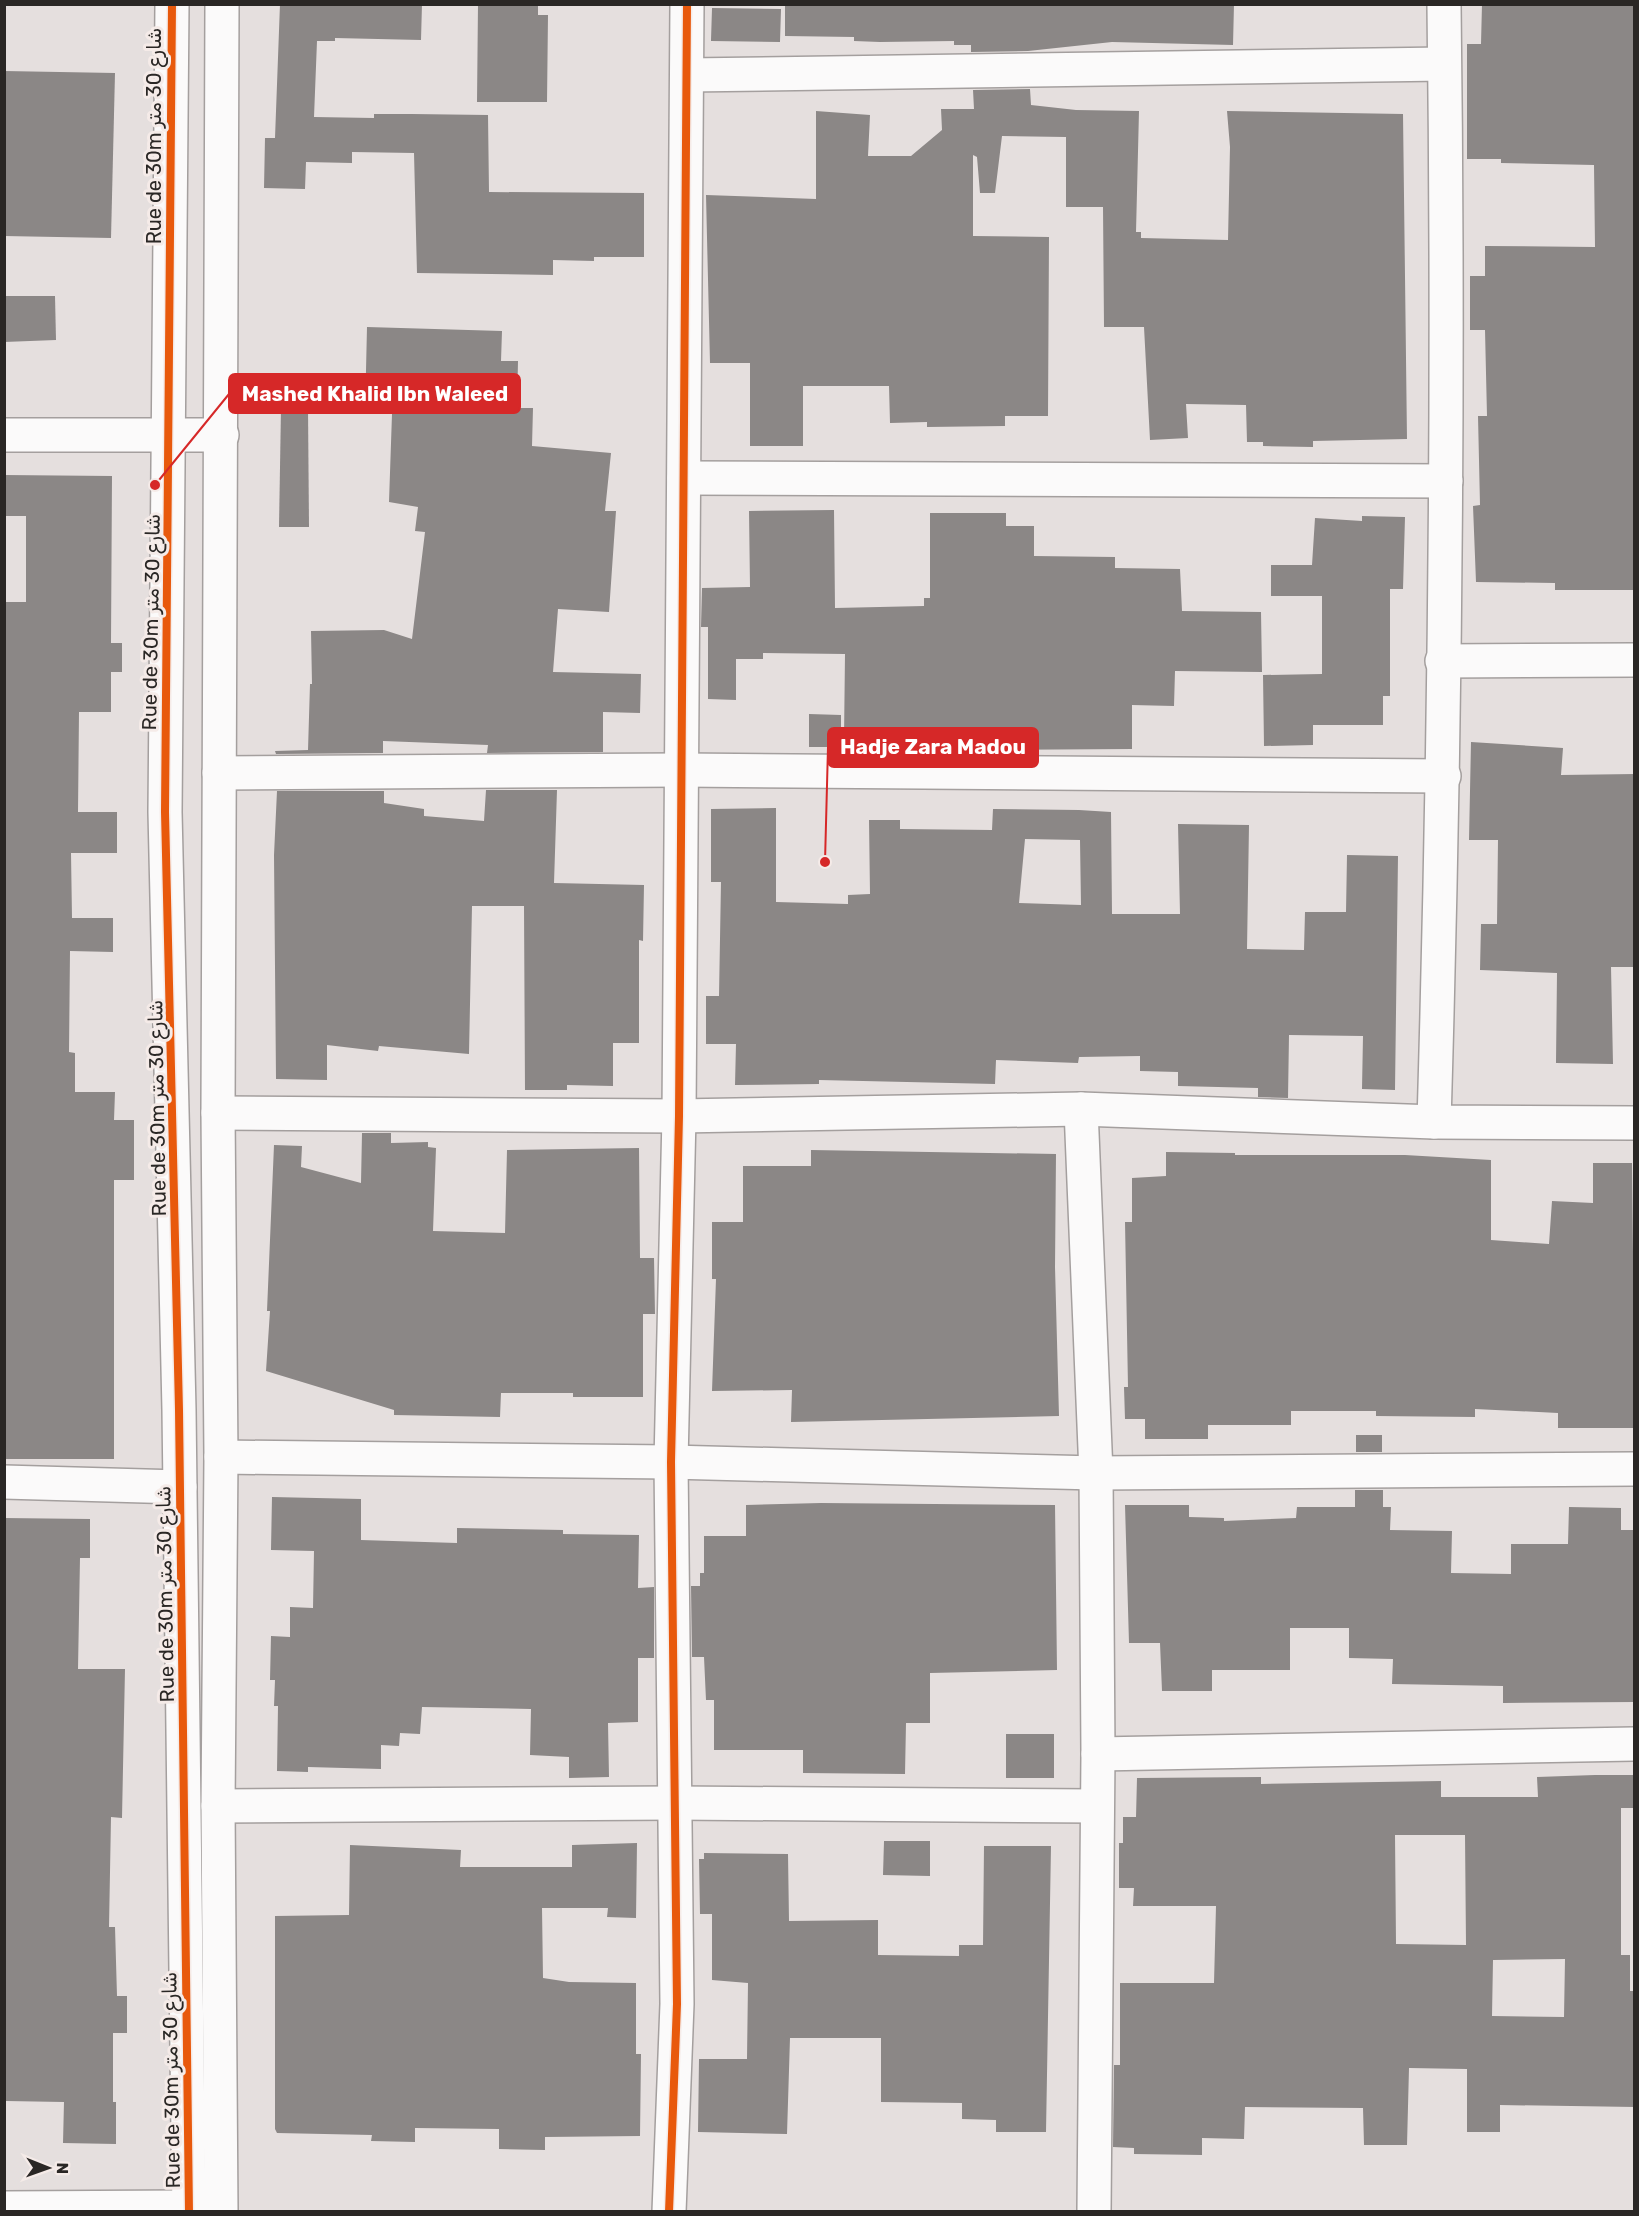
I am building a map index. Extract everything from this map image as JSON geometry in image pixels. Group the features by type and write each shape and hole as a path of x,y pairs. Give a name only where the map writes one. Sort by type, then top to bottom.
{"street":[{"name":"Rue de 30m شارع 30 متر","path":"172,4 165,812 197,2210"},
{"path":"221,2211 218,1806 221,1457 218,1113 222,4"},
{"path":"669,2211 677,2004 671,1462 679,1116 687,4"},
{"path":"1434,1122 1444,776 1442,661 1446,481 1444,4"},
{"path":"687,75 1444,64"},
{"path":"4,435 222,435"},
{"path":"684,478 1446,481"},
{"path":"1442,661 1635,660"},
{"path":"219,773 681,770 1444,776"},
{"path":"218,1113 679,1116 1081,1109 1434,1122 1635,1124"},
{"path":"1081,1109 1096,1473 1098,1754 1094,2211"},
{"path":"221,1457 671,1462 1096,1473 1635,1469"},
{"path":"4,1482 180,1487"},
{"path":"1098,1754 1635,1744"},
{"path":"218,1806 675,1803 1096,1806"},
{"path":"4,2208 197,2210"}],"building":[{"path":"280,4 422,4 421,40 335,38 335,41 317,41 314,117 374,118 374,114 488,115 489,192 644,193 644,257 594,257 594,261 553,260 553,275 417,273 414,153 352,152 352,163 306,162 305,189 264,188 265,138 275,138"},
{"path":"478,4 538,4 538,15 548,15 547,102 477,102"},
{"path":"785,4 1234,4 1233,45 1112,42 1028,51 971,52 971,45 954,45 954,41 880,42 854,41 854,37 785,36"},
{"path":"1482,4 1635,4 1635,590 1555,590 1555,583 1476,582 1473,506 1480,505 1478,416 1487,416 1485,330 1470,330 1470,276 1485,276 1485,246 1595,247 1594,165 1501,163 1501,159 1467,159 1467,44 1481,44"},
{"path":"712,8 781,9 780,42 711,41"},
{"path":"4,71 115,73 111,238 4,236"},
{"path":"1030,89 1031,105 1076,110 1139,111 1136,232 1141,232 1141,238 1228,240 1230,147 1227,111 1403,114 1407,439 1313,441 1313,447 1263,446 1263,442 1247,442 1246,405 1186,404 1188,438 1150,440 1144,327 1104,327 1103,207 1066,207 1066,137 1002,136 995,193 980,193 977,157 973,155 973,236 1049,237 1048,416 1005,416 1005,426 927,427 927,422 890,423 889,386 803,386 803,446 750,446 750,363 710,363 706,195 816,199 816,111 870,115 868,156 911,156 942,130 941,109 974,109 973,90"},
{"path":"4,296 55,296 56,340 4,342"},
{"path":"367,327 502,331 501,361 518,361 517,408 533,408 532,446 611,453 605,511 616,511 609,612 558,609 553,672 641,674 640,713 603,712 603,752 487,753 488,745 383,741 383,753 276,754 275,751 308,750 310,684 312,684 311,631 384,630 412,639 425,532 415,531 418,507 389,502 392,414 365,414"},
{"path":"281,408 308,408 309,527 279,527"},
{"path":"4,475 112,476 111,643 122,643 122,672 111,672 111,712 79,712 78,812 117,812 117,853 71,853 72,918 113,918 113,952 70,951 69,1052 75,1053 75,1092 115,1092 114,1120 134,1120 134,1180 114,1180 114,1459 4,1459 4,602 26,602 26,516 4,516"},
{"path":"834,510 835,608 924,606 924,598 930,598 930,513 1006,513 1006,526 1034,526 1034,556 1115,557 1115,568 1180,569 1182,611 1261,612 1262,672 1175,671 1174,706 1132,705 1132,749 982,750 983,742 925,747 924,739 844,739 845,654 763,653 763,659 736,659 736,700 708,699 708,627 701,627 702,588 750,587 749,511"},
{"path":"1362,516 1405,517 1403,589 1390,589 1390,696 1383,696 1383,725 1313,725 1313,745 1264,746 1263,675 1322,674 1322,596 1271,596 1271,565 1312,565 1315,518 1362,521"},
{"path":"809,714 841,715 841,747 809,747"},
{"path":"1471,742 1563,748 1561,775 1635,774 1635,967 1611,967 1613,1064 1556,1063 1557,973 1480,970 1481,924 1497,924 1498,840 1469,840"},
{"path":"486,790 557,790 554,883 644,885 643,941 639,940 639,1043 613,1043 613,1086 567,1085 567,1090 525,1090 524,906 472,906 469,1054 379,1046 378,1051 327,1045 327,1080 276,1079 274,855 277,791 384,791 384,803 424,809 424,816 484,821"},
{"path":"776,808 776,902 848,904 848,895 870,894 869,820 900,820 900,829 992,830 993,809 1111,812 1112,914 1180,914 1178,824 1249,825 1247,949 1304,950 1305,912 1346,912 1347,855 1398,856 1395,1090 1362,1089 1363,1036 1289,1035 1288,1098 1258,1097 1258,1088 1178,1086 1178,1072 1140,1071 1140,1056 1079,1057 1078,1063 996,1060 995,1084 819,1080 819,1084 735,1085 736,1044 706,1044 706,996 719,996 721,882 711,882 711,809","holes":["1025,839 1080,840 1081,905 1019,903"]},
{"path":"362,1133 391,1133 391,1143 428,1142 428,1147 436,1148 433,1231 505,1233 507,1150 639,1148 640,1258 654,1258 655,1314 643,1314 643,1397 573,1397 573,1393 501,1393 500,1417 394,1415 394,1410 266,1371 270,1311 267,1311 274,1145 302,1146 301,1167 361,1183"},
{"path":"811,1150 1056,1154 1055,1267 1059,1416 791,1422 792,1390 712,1391 716,1279 712,1279 712,1222 743,1222 743,1166 811,1166"},
{"path":"1166,1152 1235,1153 1235,1155 1405,1155 1491,1160 1491,1240 1549,1244 1552,1201 1593,1203 1593,1163 1632,1163 1635,1428 1558,1428 1558,1413 1475,1409 1475,1417 1376,1416 1376,1411 1291,1411 1291,1425 1208,1425 1208,1439 1145,1439 1145,1419 1125,1419 1124,1387 1128,1387 1125,1222 1132,1222 1132,1178 1166,1176"},
{"path":"1356,1435 1382,1435 1382,1452 1356,1452"},
{"path":"1355,1490 1383,1490 1383,1507 1391,1507 1390,1530 1452,1531 1451,1573 1511,1574 1511,1544 1568,1544 1569,1507 1621,1508 1621,1530 1635,1530 1635,1702 1503,1703 1503,1686 1392,1684 1393,1659 1349,1658 1349,1628 1290,1628 1290,1670 1212,1670 1212,1691 1162,1691 1160,1643 1129,1643 1125,1505 1189,1505 1189,1517 1224,1518 1224,1521 1296,1518 1297,1507 1355,1507"},
{"path":"272,1497 361,1499 361,1540 457,1543 457,1528 563,1530 563,1534 639,1535 638,1588 654,1587 654,1658 638,1658 638,1722 608,1723 609,1777 569,1778 569,1757 530,1755 531,1709 422,1707 420,1734 400,1733 399,1746 381,1745 381,1769 308,1767 308,1772 277,1771 278,1706 274,1706 275,1680 270,1680 271,1636 290,1637 290,1607 313,1608 314,1551 271,1550"},
{"path":"821,1503 1055,1505 1057,1670 930,1673 930,1723 906,1723 905,1774 803,1773 803,1750 714,1750 714,1700 706,1700 704,1657 692,1657 691,1586 700,1586 700,1573 704,1573 704,1536 746,1536 746,1505"},
{"path":"4,1518 90,1519 90,1558 80,1558 78,1669 125,1669 122,1818 111,1817 109,1927 115,1927 117,1996 127,1996 127,2033 113,2033 113,2102 116,2102 116,2144 63,2143 64,2102 6,2101"},
{"path":"1006,1734 1054,1734 1054,1778 1006,1778"},
{"path":"1635,1775 1635,1808 1621,1808 1621,1955 1630,1955 1630,1991 1635,1991 1635,2107 1500,2105 1500,2132 1467,2132 1467,2069 1409,2068 1407,2145 1364,2145 1363,2108 1245,2107 1244,2139 1202,2138 1202,2155 1134,2154 1134,2148 1113,2147 1114,2065 1120,2065 1120,1983 1214,1983 1216,1906 1133,1906 1134,1888 1119,1888 1119,1843 1123,1843 1123,1817 1136,1817 1137,1778 1261,1777 1261,1784 1441,1781 1441,1797 1538,1797 1537,1777","holes":["1395,1835 1465,1835 1466,1945 1396,1944","1565,1959 1564,2017 1492,2016 1493,1960"]},
{"path":"884,1841 930,1841 930,1876 883,1875"},
{"path":"637,1843 636,1918 607,1917 608,1908 542,1908 543,1978 569,1982 636,1983 636,2054 641,2054 640,2136 545,2137 545,2150 499,2149 499,2129 415,2128 415,2142 371,2141 372,2135 277,2133 275,2129 275,1916 349,1915 350,1845 461,1850 460,1867 572,1867 572,1845"},
{"path":"984,1846 1051,1846 1046,2132 996,2132 996,2120 962,2119 962,2103 881,2102 881,2038 790,2038 787,2134 698,2132 699,2059 747,2059 748,1983 712,1980 712,1914 700,1914 699,1859 704,1859 704,1853 788,1854 789,1921 878,1920 878,1955 959,1956 959,1945 983,1945"}],"cycle path":[{"path":"172,4 165,812 179,1410 189,2212"},
{"path":"669,2212 677,2004 671,1462 679,1116 687,4"}],"place":[{"name":"Mashed Khalid Ibn Waleed","path":"155,485"},
{"name":"Hadje Zara Madou","path":"825,862"}]}
